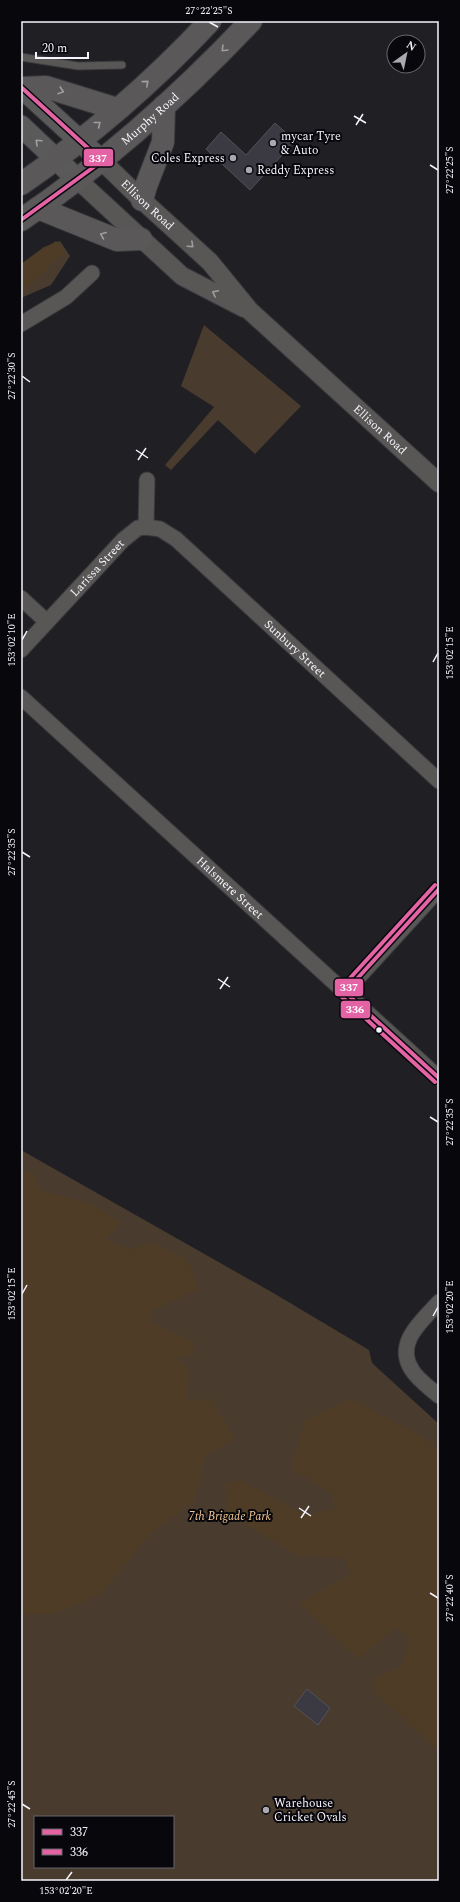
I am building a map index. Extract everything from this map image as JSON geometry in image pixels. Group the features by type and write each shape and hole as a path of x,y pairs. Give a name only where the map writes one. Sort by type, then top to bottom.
{"main road":[{"path":"21,184 117,109 164,68 210,21"},
{"name":"Murphy Road","path":"30,214 102,161 201,72 251,21"},
{"path":"22,87 46,87 117,109"},
{"name":"Ellison Road","path":"22,87 102,161"},
{"path":"142,200 163,142 164,106"},
{"name":"Ellison Road","path":"21,126 78,180"},
{"path":"30,214 117,240 141,239"}],"street":[{"name":"Ellison Road","path":"102,161 210,262 250,311 439,483"},
{"name":"Ellison Road","path":"78,180 182,276 250,311"},
{"path":"21,324 66,297 92,274"},
{"path":"146,527 147,480"},
{"name":"Larissa Street","path":"21,650 122,540 138,528 146,527"},
{"name":"Sunbury Street","path":"146,527 160,529 176,539 439,781"},
{"path":"21,598 47,622"},
{"name":"Halsmere Street","path":"21,697 439,1078"},
{"path":"345,992 439,889"},
{"path":"439,1302 413,1330 408,1338 406,1355 412,1371 439,1396"}],"lane":[{"path":"21,57 78,66 122,65"}],"green space":[{"path":"60,241 70,256 51,285 21,298 21,264 44,247"},
{"path":"204,325 301,406 255,454 218,420 171,470 165,465 214,407 181,386"},
{"name":"7th Brigade Park","path":"21,1150 275,1294 369,1350 372,1363 439,1424 439,1881 21,1881"}],"shaded area":[{"path":"56,241 65,251 21,293 21,264"},
{"path":"21,1171 33,1171 40,1190 94,1205 120,1222 106,1240 132,1250 150,1242 187,1259 199,1289 151,1311 152,1323 193,1342 193,1356 176,1356 189,1371 187,1402 210,1398 236,1438 205,1456 195,1501 151,1533 100,1595 54,1614 21,1614"},
{"path":"351,1399 422,1436 439,1451 439,1752 377,1694 373,1678 402,1667 409,1639 396,1628 358,1659 299,1603 351,1574 346,1559 297,1555 227,1513 225,1483 241,1480 305,1515 335,1509 333,1494 290,1468 305,1420"}],"building":[{"path":"275,123 295,141 250,190 206,149 221,132 246,155"},
{"path":"307,1689 330,1708 318,1725 294,1706"}],"transit line":[{"name":"337","path":"21,87 102,161 21,220"},
{"name":"336","path":"435,885 339,992 341,996 435,1082"},
{"name":"337","path":"439,889 345,992 439,1078"}],"place":[{"name":"mycar Tyre & Auto","path":"273,143"},
{"name":"Coles Express","path":"233,158"},
{"name":"Reddy Express","path":"249,170"},
{"name":"Warehouse Cricket Ovals","path":"266,1810"}]}
